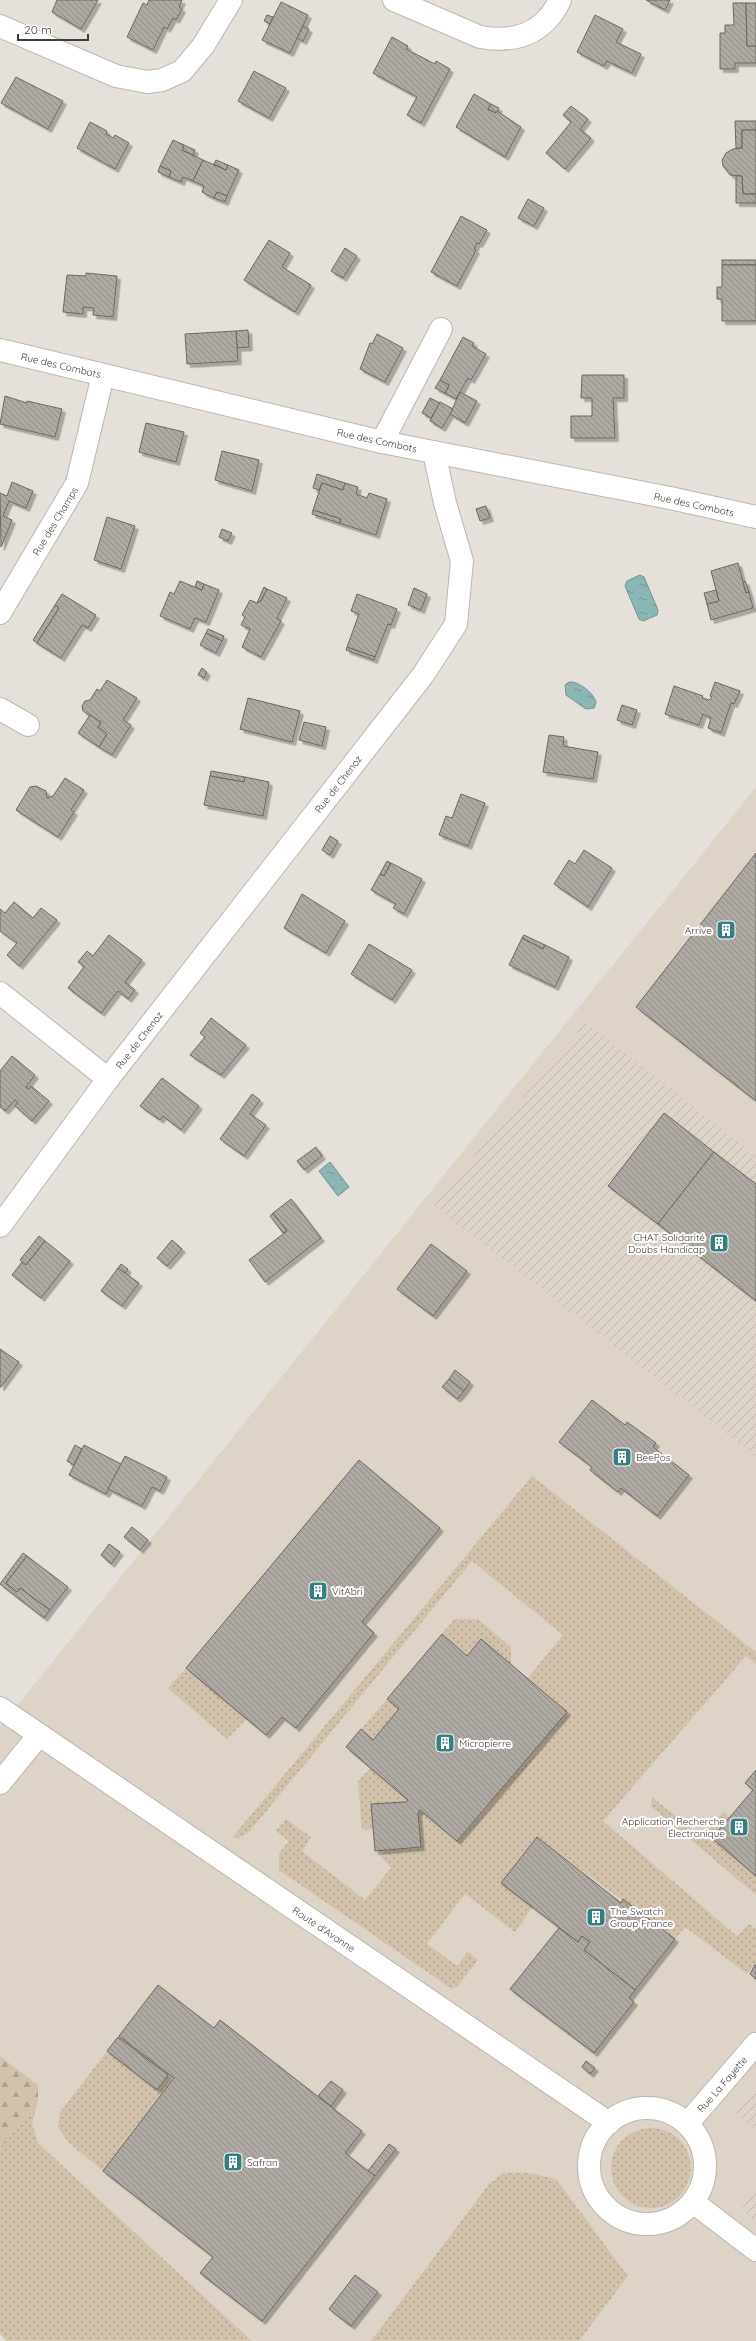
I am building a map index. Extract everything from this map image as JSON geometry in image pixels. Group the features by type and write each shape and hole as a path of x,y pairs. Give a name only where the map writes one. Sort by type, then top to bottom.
{"street":[{"path":"0,26 116,76 147,82 162,80 182,71 203,46 231,0"},
{"path":"394,0 480,37 493,39 508,39 534,31 544,24 555,11 560,0"},
{"path":"382,442 441,329"},
{"name":"Rue des Combots","path":"0,350 382,442 670,498 756,517"},
{"name":"Rue des Champs","path":"0,614 77,483 103,375"},
{"name":"Rue de Chenoz","path":"0,1226 108,1079 423,675 456,624 462,561 445,503 434,452"},
{"path":"0,709 28,725"},
{"path":"0,993 108,1079"},
{"name":"Route d'Avanne","path":"0,1708 609,2123"},
{"path":"0,1783 39,1735"},
{"name":"Rue La Fayette","path":"687,2124 756,2044"},
{"path":"654,2109 672,2114 687,2124 698,2138 704,2154 705,2170 701,2187 693,2202 679,2215 662,2223 638,2223 626,2220 610,2211 598,2197 591,2180 590,2161 594,2143 609,2123 619,2116 636,2110 654,2109"},
{"path":"693,2202 756,2250"}],"shaded area":[{"path":"756,787 756,2341 579,2341 628,2276 528,2173 503,2173 489,2184 371,2341 252,2341 38,2143 32,2123 38,2101 38,2085 0,2056 0,1727"},
{"path":"586,1022 756,1156 756,1456 433,1205"},
{"path":"756,2090 756,2130 736,2114"},
{"path":"756,2185 756,2222 745,2213 741,2203"}],"green space":[{"path":"532,1476 756,1652 756,1664 746,1656 603,1821 737,1936 749,1924 756,1929 756,1963 747,1974 685,1927 675,1939 537,1837 501,1883 533,1907 515,1932 465,1894 427,1944 457,1966 468,1952 478,1960 458,1986 452,1989 279,1870 279,1854 289,1841 276,1831 286,1819 311,1837 302,1851 365,1900 391,1868 380,1856 386,1850 421,1847 418,1813 420,1810 458,1841 566,1712 527,1679 563,1635 472,1561 249,1832 239,1838 232,1838"},
{"path":"454,1619 478,1619 511,1647 511,1665 481,1640 467,1656 442,1634"},
{"path":"186,1668 247,1719 227,1739 168,1688"},
{"path":"387,1699 399,1709 373,1740 361,1729"},
{"path":"371,1768 408,1800 406,1802 371,1804 373,1829 362,1830 358,1781"},
{"path":"652,1797 702,1838 723,1812 730,1817 712,1838 756,1876 756,1895 651,1806"},
{"path":"119,2036 174,2078 103,2171 68,2142 58,2127 60,2112"},
{"path":"0,2056 38,2085 38,2101 0,2149"},
{"path":"38,2101 32,2123 38,2143 252,2341 6,2341 0,2334 0,2149"},
{"path":"643,2128 659,2128 680,2139 691,2160 691,2176 680,2197 659,2208 643,2208 629,2202 622,2197 617,2190 611,2176 611,2160 617,2146 622,2139 629,2134"},
{"path":"503,2173 528,2173 556,2179 628,2276 579,2341 371,2341 489,2184"}],"water":[{"path":"640,575 644,577 658,610 657,615 643,621 639,619 625,586 627,581"},
{"path":"569,682 582,686 590,692 596,703 594,708 586,709 566,695 565,685"},
{"path":"330,1162 349,1187 338,1196 319,1171"}],"building":[{"path":"57,0 98,0 81,29 52,12"},
{"path":"149,0 182,0 179,7 182,9 176,20 173,18 167,29 164,27 153,50 127,37 143,3 147,5"},
{"path":"646,0 670,0 665,10"},
{"path":"281,2 308,15 290,53 262,40"},
{"path":"733,3 746,3 747,46 756,46 756,63 735,63 735,69 720,69 720,33 725,33 725,25 734,25"},
{"path":"746,3 756,3 756,46 747,46"},
{"path":"267,15 273,17 270,24 264,21"},
{"path":"595,15 623,29 616,42 641,54 632,73 607,61 604,66 577,52"},
{"path":"303,26 309,29 303,41 297,38"},
{"path":"392,37 408,46 406,49 435,64 436,61 450,69 421,123 407,115 417,97 373,73"},
{"path":"254,71 286,88 269,118 238,101"},
{"path":"16,77 63,101 48,129 1,103"},
{"path":"474,94 491,104 488,109 496,113 497,111 521,127 505,157 456,127"},
{"path":"491,104 499,108 496,113 488,109"},
{"path":"571,106 588,119 580,129 591,138 565,169 546,153 571,122 563,115"},
{"path":"735,121 756,121 756,130 742,130 742,148 736,148"},
{"path":"90,122 107,131 106,134 113,138 115,135 129,143 115,169 77,148"},
{"path":"742,130 756,130 756,194 743,194 742,176 730,175 723,166 722,160 726,153 733,149 742,148"},
{"path":"173,140 184,145 182,150 203,160 193,181 183,177 181,182 169,177 171,171 160,166"},
{"path":"184,145 195,150 193,155 182,150"},
{"path":"203,160 226,170 228,165 239,170 227,196 217,192 214,198 202,192 204,186 193,181"},
{"path":"216,160 228,165 226,170 214,164"},
{"path":"160,166 171,171 169,177 158,172"},
{"path":"736,176 742,176 743,194 756,194 756,203 736,203"},
{"path":"217,192 227,196 225,202 214,198"},
{"path":"528,199 544,208 534,226 518,218"},
{"path":"461,216 487,230 479,244 477,243 474,249 476,250 457,286 431,272"},
{"path":"269,240 290,253 282,267 311,285 295,312 244,280"},
{"path":"345,248 357,256 343,278 331,271"},
{"path":"722,260 756,260 756,265 722,265"},
{"path":"722,265 756,265 756,321 722,321 722,299 717,299 717,287 722,287"},
{"path":"86,273 117,276 113,317 93,315 94,308 83,307 83,314 63,312 67,275 86,276"},
{"path":"248,330 249,347 237,348 236,331"},
{"path":"236,331 238,361 187,364 185,334"},
{"path":"377,334 403,348 385,382 360,369 370,343 372,344"},
{"path":"463,337 474,343 472,346 486,354 471,380 468,378 456,399 445,393 449,385 440,380"},
{"path":"582,375 624,375 624,398 613,398 615,438 571,438 571,416 592,416 592,398 581,398"},
{"path":"440,380 449,385 445,393 435,388"},
{"path":"460,392 477,401 465,423 450,414"},
{"path":"5,396 27,403 27,401 62,409 55,437 0,424"},
{"path":"430,398 440,403 431,418 422,413"},
{"path":"440,402 453,409 442,428 430,421"},
{"path":"146,423 184,432 176,462 139,452"},
{"path":"222,451 259,460 252,491 215,480"},
{"path":"317,474 345,483 343,490 322,483 319,490 313,488"},
{"path":"12,482 33,491 26,508 9,501 3,516 12,520 1,547 0,493 7,496"},
{"path":"322,483 343,490 345,483 358,487 356,494 367,498 369,493 387,499 376,535 339,523 341,519 313,510"},
{"path":"486,506 490,518 480,521 476,509"},
{"path":"313,510 341,519 339,523 312,514"},
{"path":"107,517 135,526 121,569 94,560"},
{"path":"222,529 232,533 228,541 219,537"},
{"path":"738,563 746,593 749,592 753,608 711,620 707,604 719,601 711,571"},
{"path":"180,581 202,590 204,584 219,590 206,622 195,618 190,629 160,616 170,592 174,594"},
{"path":"197,581 204,584 202,590 195,587"},
{"path":"745,581 749,592 746,593 743,582"},
{"path":"264,587 267,589 261,601 257,603"},
{"path":"414,588 427,594 421,610 408,605"},
{"path":"267,589 287,598 277,618 281,621 261,657 242,647 250,629 241,625 245,617 242,615 250,600 257,603 261,601"},
{"path":"716,590 719,601 707,604 704,593"},
{"path":"62,594 96,615 88,628 82,625 61,658 37,643 59,608 55,605"},
{"path":"357,594 397,609 391,625 388,624 375,657 347,647 359,614 351,611"},
{"path":"55,605 59,608 37,643 33,640"},
{"path":"208,629 224,636 222,641 206,633"},
{"path":"206,633 222,641 216,653 200,645"},
{"path":"347,647 375,657 374,660 346,650"},
{"path":"202,668 207,672 204,678 198,675"},
{"path":"107,680 137,698 123,720 131,725 112,755 99,747 107,734 98,727 101,722 83,711 82,706 85,701 90,700 97,689 100,691"},
{"path":"715,682 740,691 734,704 731,703 721,733 708,728 711,718 703,714 699,725 665,714 674,686 703,696 702,698 709,700 712,697 710,696"},
{"path":"248,698 300,711 292,742 240,729"},
{"path":"622,705 637,710 632,725 617,720"},
{"path":"90,715 101,722 98,727 107,734 99,747 78,733"},
{"path":"304,722 326,727 322,746 299,740"},
{"path":"549,735 564,737 563,746 598,752 593,779 543,772"},
{"path":"211,771 245,777 244,782 210,776"},
{"path":"210,776 244,782 245,777 269,782 263,816 204,805"},
{"path":"65,778 84,790 71,810 74,812 58,837 16,810 30,787 36,786 46,791 47,798 53,796"},
{"path":"461,794 485,803 468,846 439,835 446,816 452,818"},
{"path":"330,836 338,841 330,855 322,850"},
{"path":"584,850 612,868 588,907 554,884 569,860 575,864"},
{"name":"Arrive","path":"756,853 756,1101 636,1007"},
{"path":"387,861 391,863 384,876 380,874"},
{"path":"391,863 422,879 404,914 393,908 396,904 371,890 380,874 384,876"},
{"path":"302,894 345,921 326,953 284,928"},
{"path":"14,902 33,918 41,908 57,920 19,966 7,955 17,943 0,931 0,909 5,913"},
{"path":"109,935 142,960 125,982 135,990 128,999 118,991 101,1013 68,988 84,967 78,962 87,951 93,956"},
{"path":"524,935 545,945 543,949 522,938"},
{"path":"522,938 543,949 545,945 569,957 555,987 509,965"},
{"path":"369,944 412,970 392,1000 351,974"},
{"path":"211,1018 246,1045 221,1075 190,1055 205,1037 200,1033"},
{"path":"12,1056 35,1075 26,1087 29,1089 31,1086 49,1101 32,1121 15,1106 18,1102 15,1100 5,1111 0,1107 0,1071"},
{"path":"162,1078 199,1106 181,1130 163,1116 160,1120 140,1106"},
{"path":"252,1094 260,1100 250,1114 266,1125 244,1156 220,1139"},
{"path":"664,1113 714,1152 658,1224 608,1186"},
{"path":"316,1147 322,1156 304,1170 297,1161"},
{"name":"CHAT Solidarité Doubs Handicap","path":"714,1152 756,1184 756,1301 658,1224"},
{"path":"291,1199 321,1238 265,1282 249,1260 287,1231 273,1213"},
{"path":"273,1213 287,1231 283,1233 270,1216"},
{"path":"39,1236 45,1241 26,1265 20,1260"},
{"path":"172,1240 182,1249 167,1266 157,1258"},
{"path":"45,1241 70,1261 41,1298 12,1275 22,1262 26,1265"},
{"path":"431,1244 467,1271 433,1316 397,1289"},
{"path":"121,1264 128,1269 125,1273 118,1268"},
{"path":"118,1268 139,1283 122,1306 101,1291"},
{"path":"0,1349 19,1362 1,1387 0,1387"},
{"path":"455,1370 470,1382 464,1391 449,1379"},
{"path":"449,1379 464,1391 457,1399 442,1387"},
{"name":"BeePos","path":"592,1400 625,1425 627,1422 656,1443 653,1447 689,1475 657,1516 621,1488 618,1492 590,1470 592,1467 559,1442"},
{"path":"75,1445 82,1449 74,1465 67,1461"},
{"path":"84,1445 121,1464 106,1494 69,1475"},
{"path":"125,1456 167,1477 160,1491 152,1487 142,1506 108,1489"},
{"name":"VitAbri","path":"359,1460 440,1528 362,1622 374,1633 296,1728 282,1717 266,1735 186,1668"},
{"path":"132,1527 148,1540 140,1550 124,1537"},
{"path":"109,1544 120,1552 111,1564 101,1555"},
{"path":"23,1553 27,1556 6,1583 17,1592 20,1588 50,1610 44,1618 0,1584"},
{"path":"27,1556 68,1587 50,1610 20,1588 17,1592 6,1583"},
{"name":"Micropierre","path":"442,1634 467,1656 481,1639 567,1712 457,1841 420,1810 418,1813 421,1847 375,1851 371,1804 406,1802 408,1800 346,1747 361,1729 373,1740 399,1709 387,1699"},
{"name":"Application Recherche Électronique","path":"756,1770 756,1876 712,1838 753,1790 745,1783"},
{"name":"The Swatch Group France","path":"537,1837 621,1903 623,1899 675,1939 635,1990 584,1950 590,1942 582,1936 578,1942 501,1883"},
{"path":"559,1928 578,1942 582,1936 590,1942 584,1950 635,1990 629,1998 634,2002 594,2053 510,1989"},
{"path":"756,1965 756,1979 750,1974"},
{"name":"Safran","path":"158,1985 214,2028 220,2020 362,2131 345,2153 375,2176 262,2321 200,2273 213,2257 103,2171 174,2078 119,2036"},
{"path":"118,2037 168,2075 157,2090 107,2051"},
{"path":"586,2061 595,2068 590,2074 582,2067"},
{"path":"331,2081 343,2090 331,2106 318,2096"},
{"path":"389,2144 396,2149 375,2176 368,2171"},
{"path":"355,2275 378,2292 351,2326 329,2309"}],"place":[{"name":"Arrive","path":"726,930"},
{"name":"CHAT Solidarité Doubs Handicap","path":"719,1243"},
{"name":"BeePos","path":"622,1457"},
{"name":"VitAbri","path":"318,1591"},
{"name":"Micropierre","path":"445,1743"},
{"name":"Application Recherche Électronique","path":"739,1827"},
{"name":"The Swatch Group France","path":"596,1917"},
{"name":"Safran","path":"233,2162"}]}
